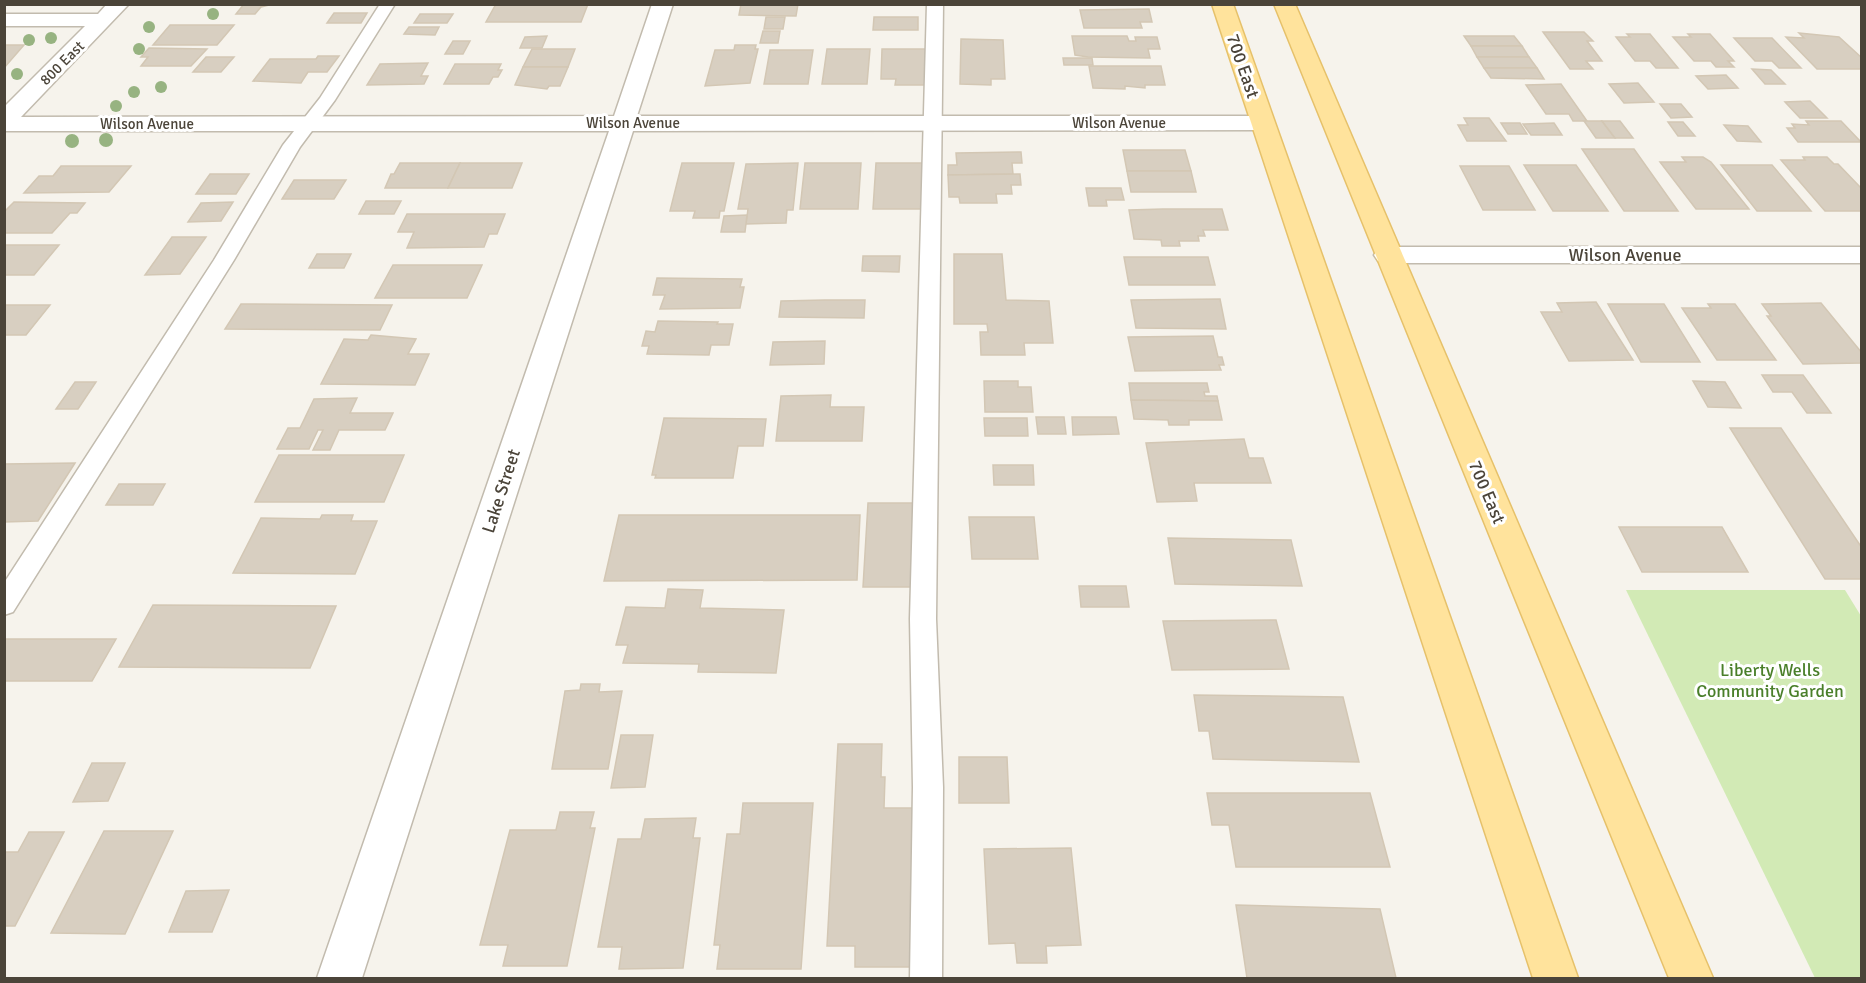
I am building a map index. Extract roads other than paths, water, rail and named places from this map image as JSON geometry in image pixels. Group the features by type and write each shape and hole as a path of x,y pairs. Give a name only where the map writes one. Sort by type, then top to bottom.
{"main road":[{"name":"700 East","path":"1222,4 1556,978"},
{"name":"700 East","path":"1284,4 1691,978"}],"street":[{"name":"Lake Street","path":"339,978 663,4"},
{"path":"4,20 112,12"},
{"name":"800 East","path":"4,122 112,12"},
{"name":"Wilson Avenue","path":"4,122 1262,123"},
{"name":"Wilson Avenue","path":"1389,255 1862,255"}],"lane":[{"path":"4,605 218,270 292,145 388,4"},
{"path":"926,978 928,787 923,619 935,4"}],"park label":[{"name":"Liberty Wells Community Garden","path":"1770,680"}]}
